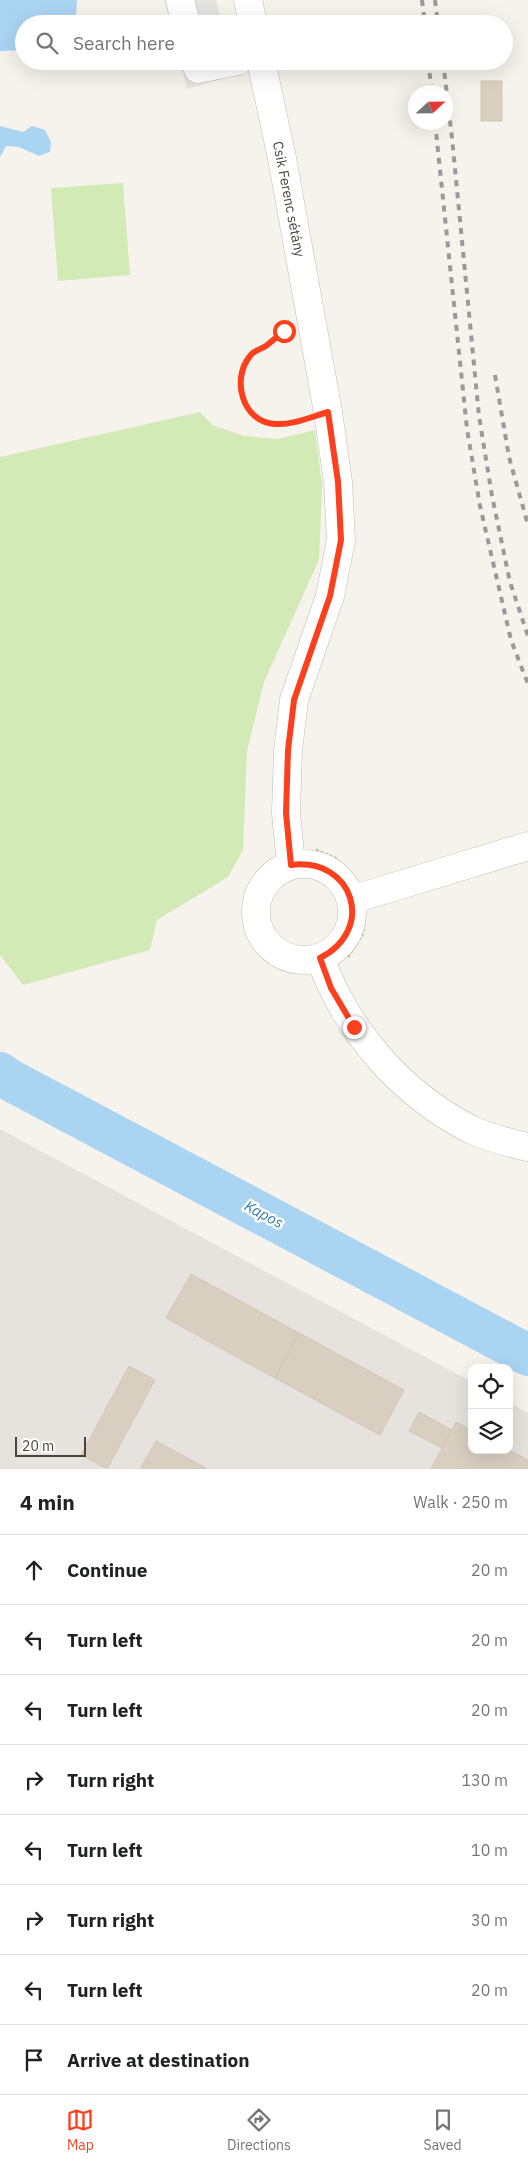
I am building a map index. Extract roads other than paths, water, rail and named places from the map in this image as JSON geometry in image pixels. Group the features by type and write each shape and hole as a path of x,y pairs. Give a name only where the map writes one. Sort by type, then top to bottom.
{"street":[{"path":"180,0 184,15"},
{"path":"248,0 251,15"},
{"name":"Csik Ferenc sétány","path":"263,70 282,158 328,412 338,482 341,540 330,596 294,700 288,750 286,804 291,865"},
{"path":"528,846 359,907 353,917 348,933 339,945 333,959 331,988 354,1027 382,1063 426,1102 471,1129 528,1147"},
{"path":"333,959 292,960 276,952 264,941 258,927 255,912 258,896 266,882 278,871 291,865 305,863 321,866 334,874 344,884 359,907"}],"water":[{"path":"0,0 77,0 76,15 15,15 15,50 0,51"},
{"path":"0,126 23,132 32,126 45,130 51,142 50,152 39,156 19,147 6,146 0,157"}],"waterway":[{"name":"Kapos","path":"0,1073 8,1079 528,1355"}],"railway":[{"path":"422,0 424,15"},
{"path":"435,0 437,15"},
{"path":"429,70 431,85"},
{"path":"444,70 479,416 492,496 510,582 528,636"},
{"path":"436,130 467,429 480,506 511,640 528,684"},
{"path":"495,375 509,457 528,525"}]}
